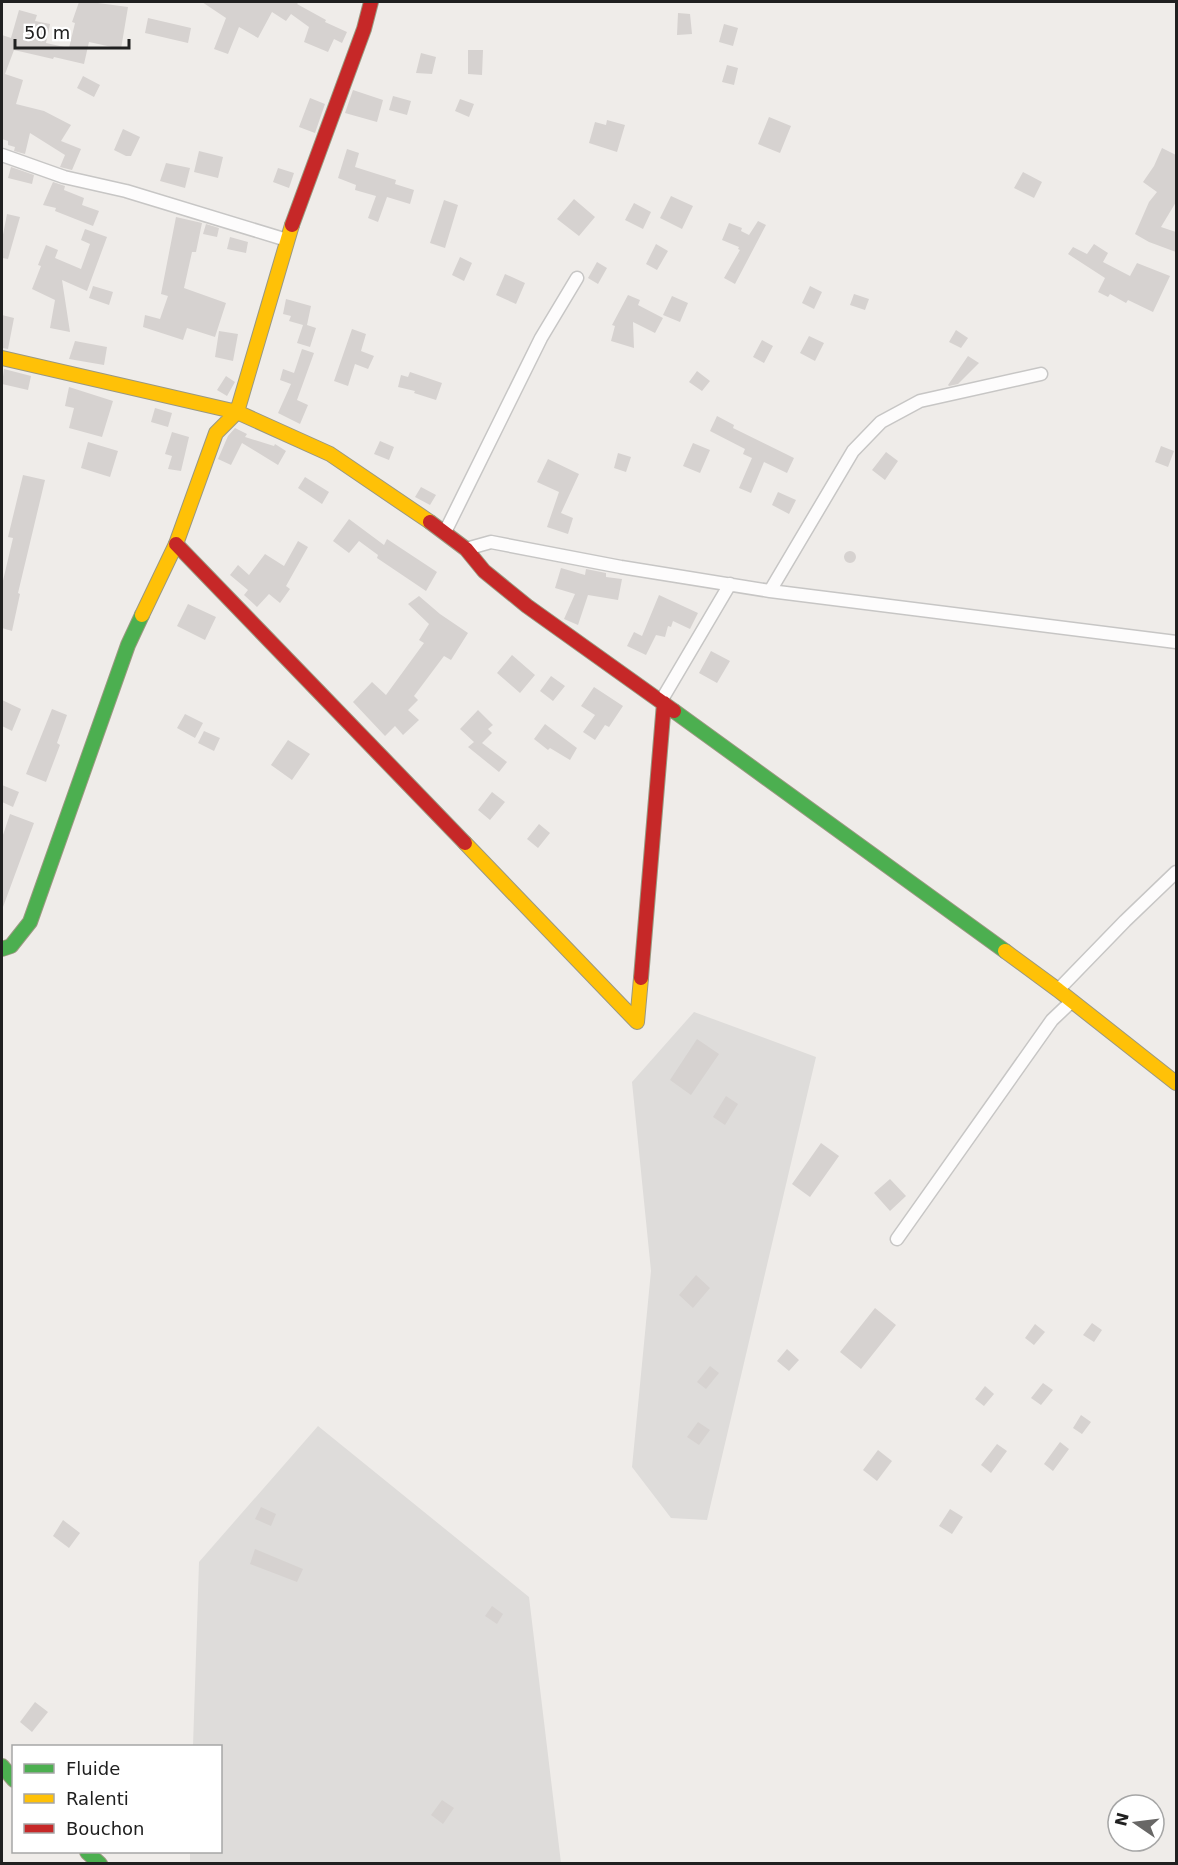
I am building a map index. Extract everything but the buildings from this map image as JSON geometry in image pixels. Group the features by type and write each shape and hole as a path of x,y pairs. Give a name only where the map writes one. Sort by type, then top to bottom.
{"street":[{"path":"2,949 10,946 30,922 128,645 176,544 216,432 237,412 287,240 372,2"},
{"path":"2,155 64,177 126,191 287,240"},
{"path":"445,532 541,338 578,278"},
{"path":"2,358 237,412 330,454 445,532 466,549 484,571 527,606 663,702 1058,990 1176,1083"},
{"path":"770,591 853,451 881,422 920,401 1041,374"},
{"path":"466,549 491,542 621,567 770,591 1176,642"},
{"path":"176,544 637,1022 663,702 730,584"},
{"path":"1058,990 1176,872"},
{"path":"897,1239 1052,1020 1072,1001"},
{"path":"2,1766 12,1778"}],"shaded area":[{"path":"694,1012 816,1057 707,1520 671,1518 632,1467 651,1271 632,1082"},
{"path":"318,1426 529,1597 561,1863 190,1864 190,1853 222,1853 222,1745 193,1745 199,1562"}],"traffic: fast":[{"path":"2,949 11,946 30,922 128,645 142,615"},
{"path":"674,711 1005,951"},
{"path":"2,1766 12,1778"},
{"path":"88,1853 100,1864"}],"traffic: slow":[{"path":"142,615 176,544 216,433 237,412 292,225"},
{"path":"2,358 237,412 330,454 430,522"},
{"path":"465,843 637,1022 641,978"},
{"path":"1005,951 1176,1083"}],"traffic: jam":[{"path":"292,225 364,29 371,2"},
{"path":"430,522 466,549 484,571 527,606 674,711"},
{"path":"176,544 465,843"},
{"path":"641,978 664,703"}]}
